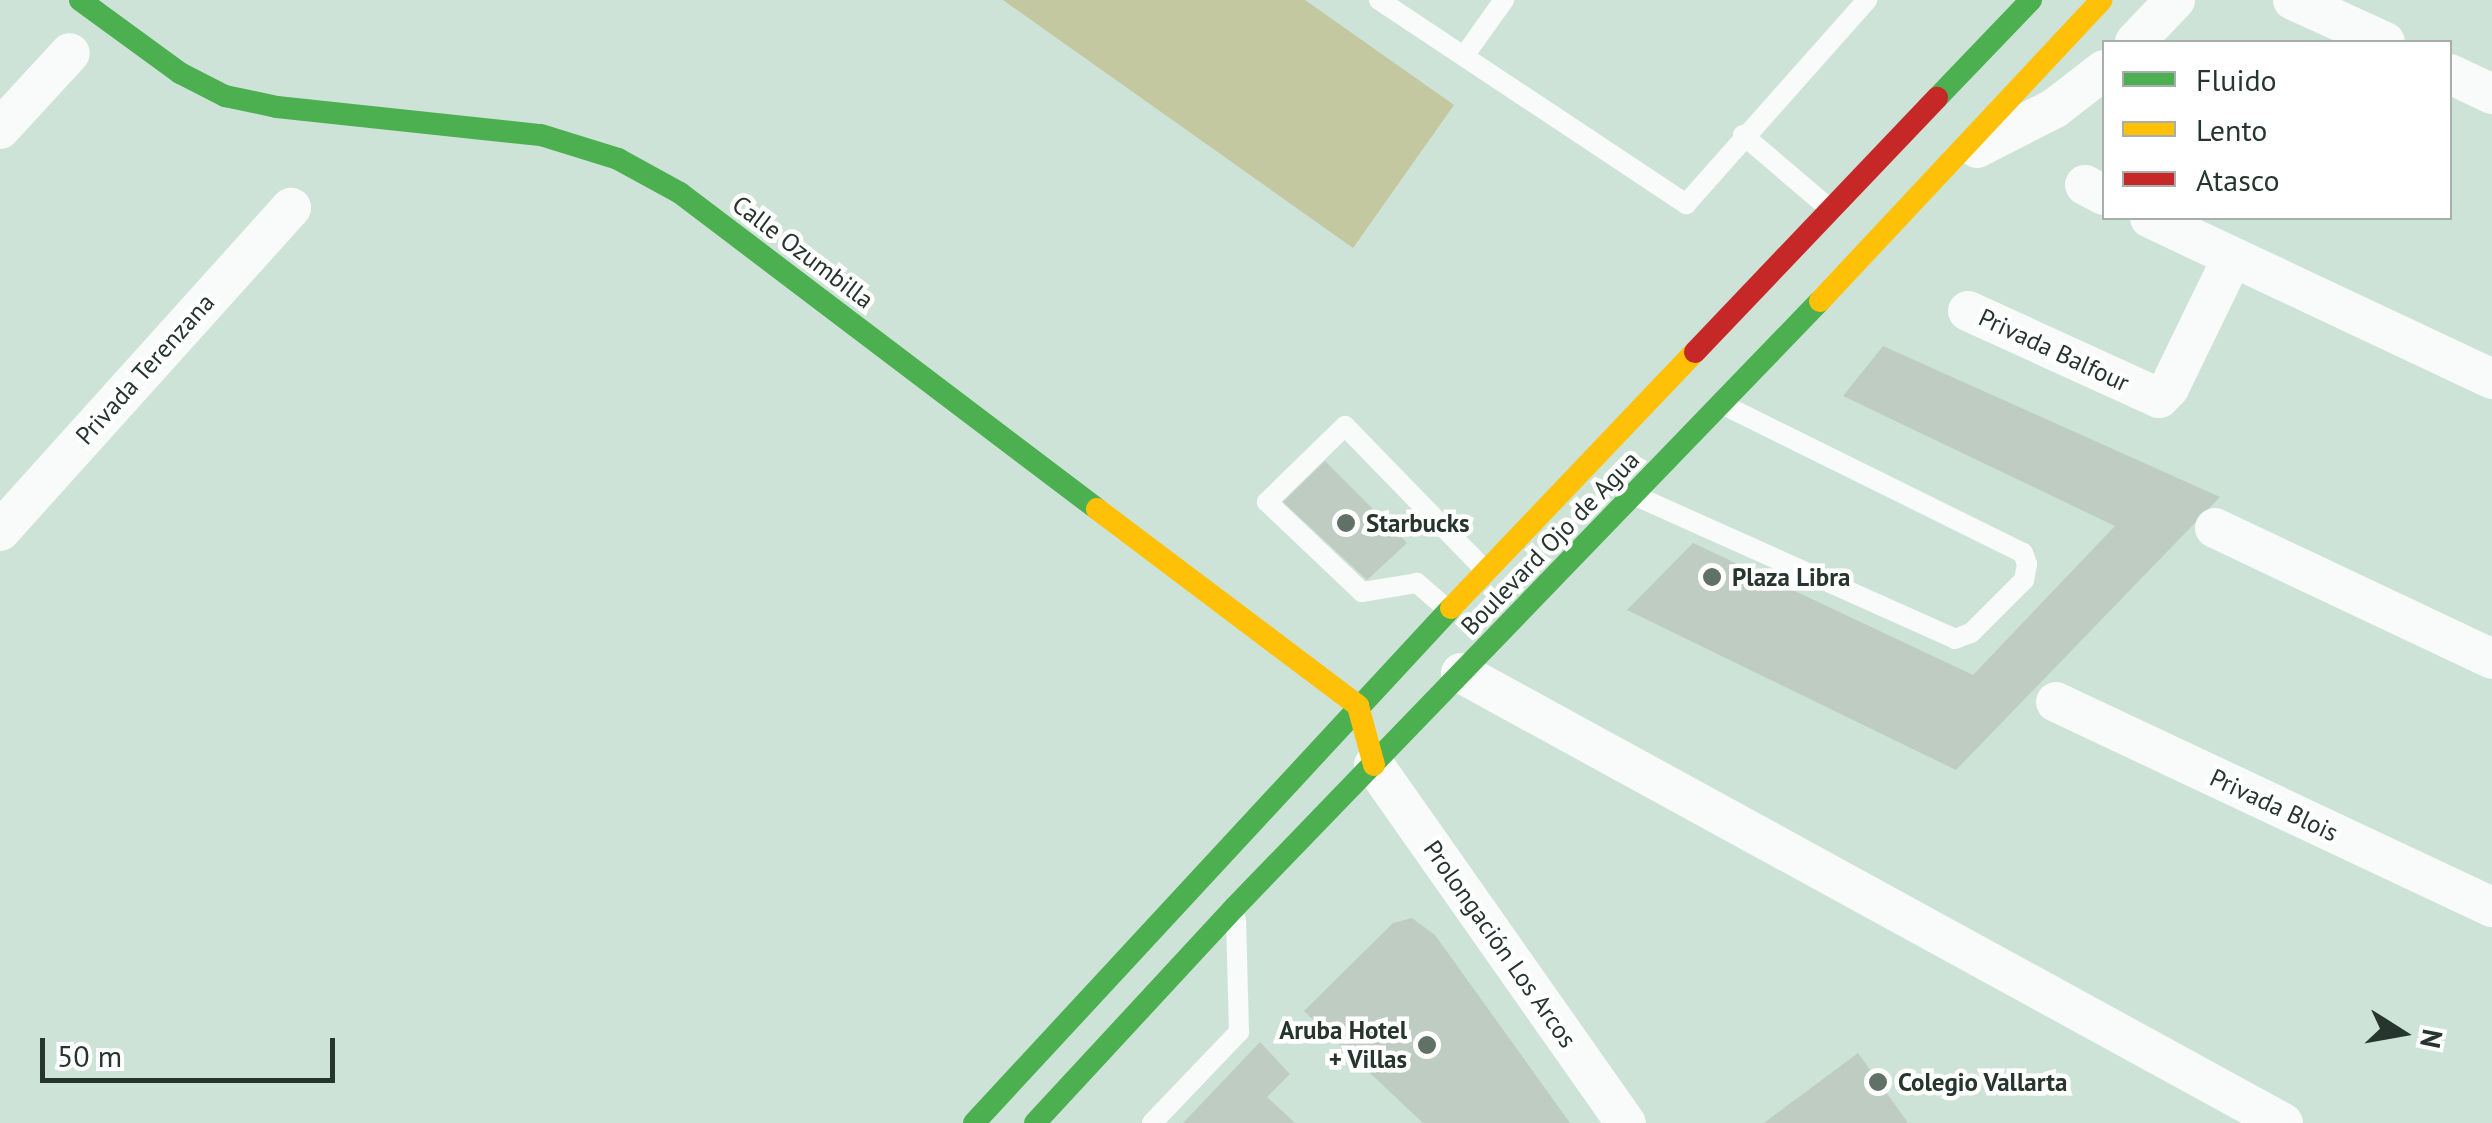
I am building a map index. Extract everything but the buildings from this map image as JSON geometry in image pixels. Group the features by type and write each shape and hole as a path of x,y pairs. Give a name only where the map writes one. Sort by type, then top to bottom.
{"main road":[{"name":"Calle Ozumbilla","path":"80,0 180,72 224,96 277,107 541,135 618,159 680,193 1358,706"},
{"name":"Boulevard Ojo de Agua","path":"1049,1119 1235,907 1723,405 1852,227 2031,0"},
{"name":"Boulevard Ojo de Agua","path":"974,1123 1486,572 1852,227 1943,165 2102,0"},
{"path":"1358,706 1374,765"}],"street":[{"path":"2137,40 2175,0"},
{"path":"2293,0 2360,12 2382,40"},
{"path":"0,130 70,52"},
{"path":"1943,165 2055,108 2102,72"},
{"path":"2452,75 2492,94"},
{"name":"Privada Terenzana","path":"0,531 291,208"},
{"path":"2154,220 2492,378"},
{"name":"Privada Balfour","path":"1968,311 2159,398 2169,388 2232,258"},
{"path":"2215,528 2492,659"},
{"path":"1462,673 2284,1123"},
{"name":"Privada Blois","path":"2056,702 2492,908"},
{"name":"Prolongación Los Arcos","path":"1374,765 1626,1123"}],"lane":[{"path":"1379,0 1686,204 1743,135 1867,0"},
{"path":"1464,56 1504,0"},
{"path":"1743,135 1852,227"},
{"path":"1636,496 1955,639 1971,633 2024,580 2023,554 1723,405"},
{"path":"1450,612 1417,583 1362,592 1267,502 1346,426 1486,572"},
{"path":"1152,1123 1239,1032 1235,907"},
{"path":"1016,1080 1049,1119"}],"green space":[{"path":"1003,0 1305,0 1454,105 1353,248"}],"traffic: fast":[{"path":"80,0 180,73 225,96 277,107 541,135 618,159 680,193 1097,509"},
{"path":"1937,98 2031,0"},
{"path":"1035,1123 1235,907 1820,301"},
{"path":"974,1123 1451,608"}],"traffic: slow":[{"path":"1820,301 2102,0"},
{"path":"1451,608 1695,352"},
{"path":"1097,509 1358,706 1374,765"}],"traffic: jam":[{"path":"1695,352 1937,98"}],"place":[{"name":"Starbucks","path":"1346,523"},
{"name":"Plaza Libra","path":"1712,577"},
{"name":"Aruba Hotel + Villas","path":"1427,1045"},
{"name":"Colegio Vallarta","path":"1878,1082"}]}
